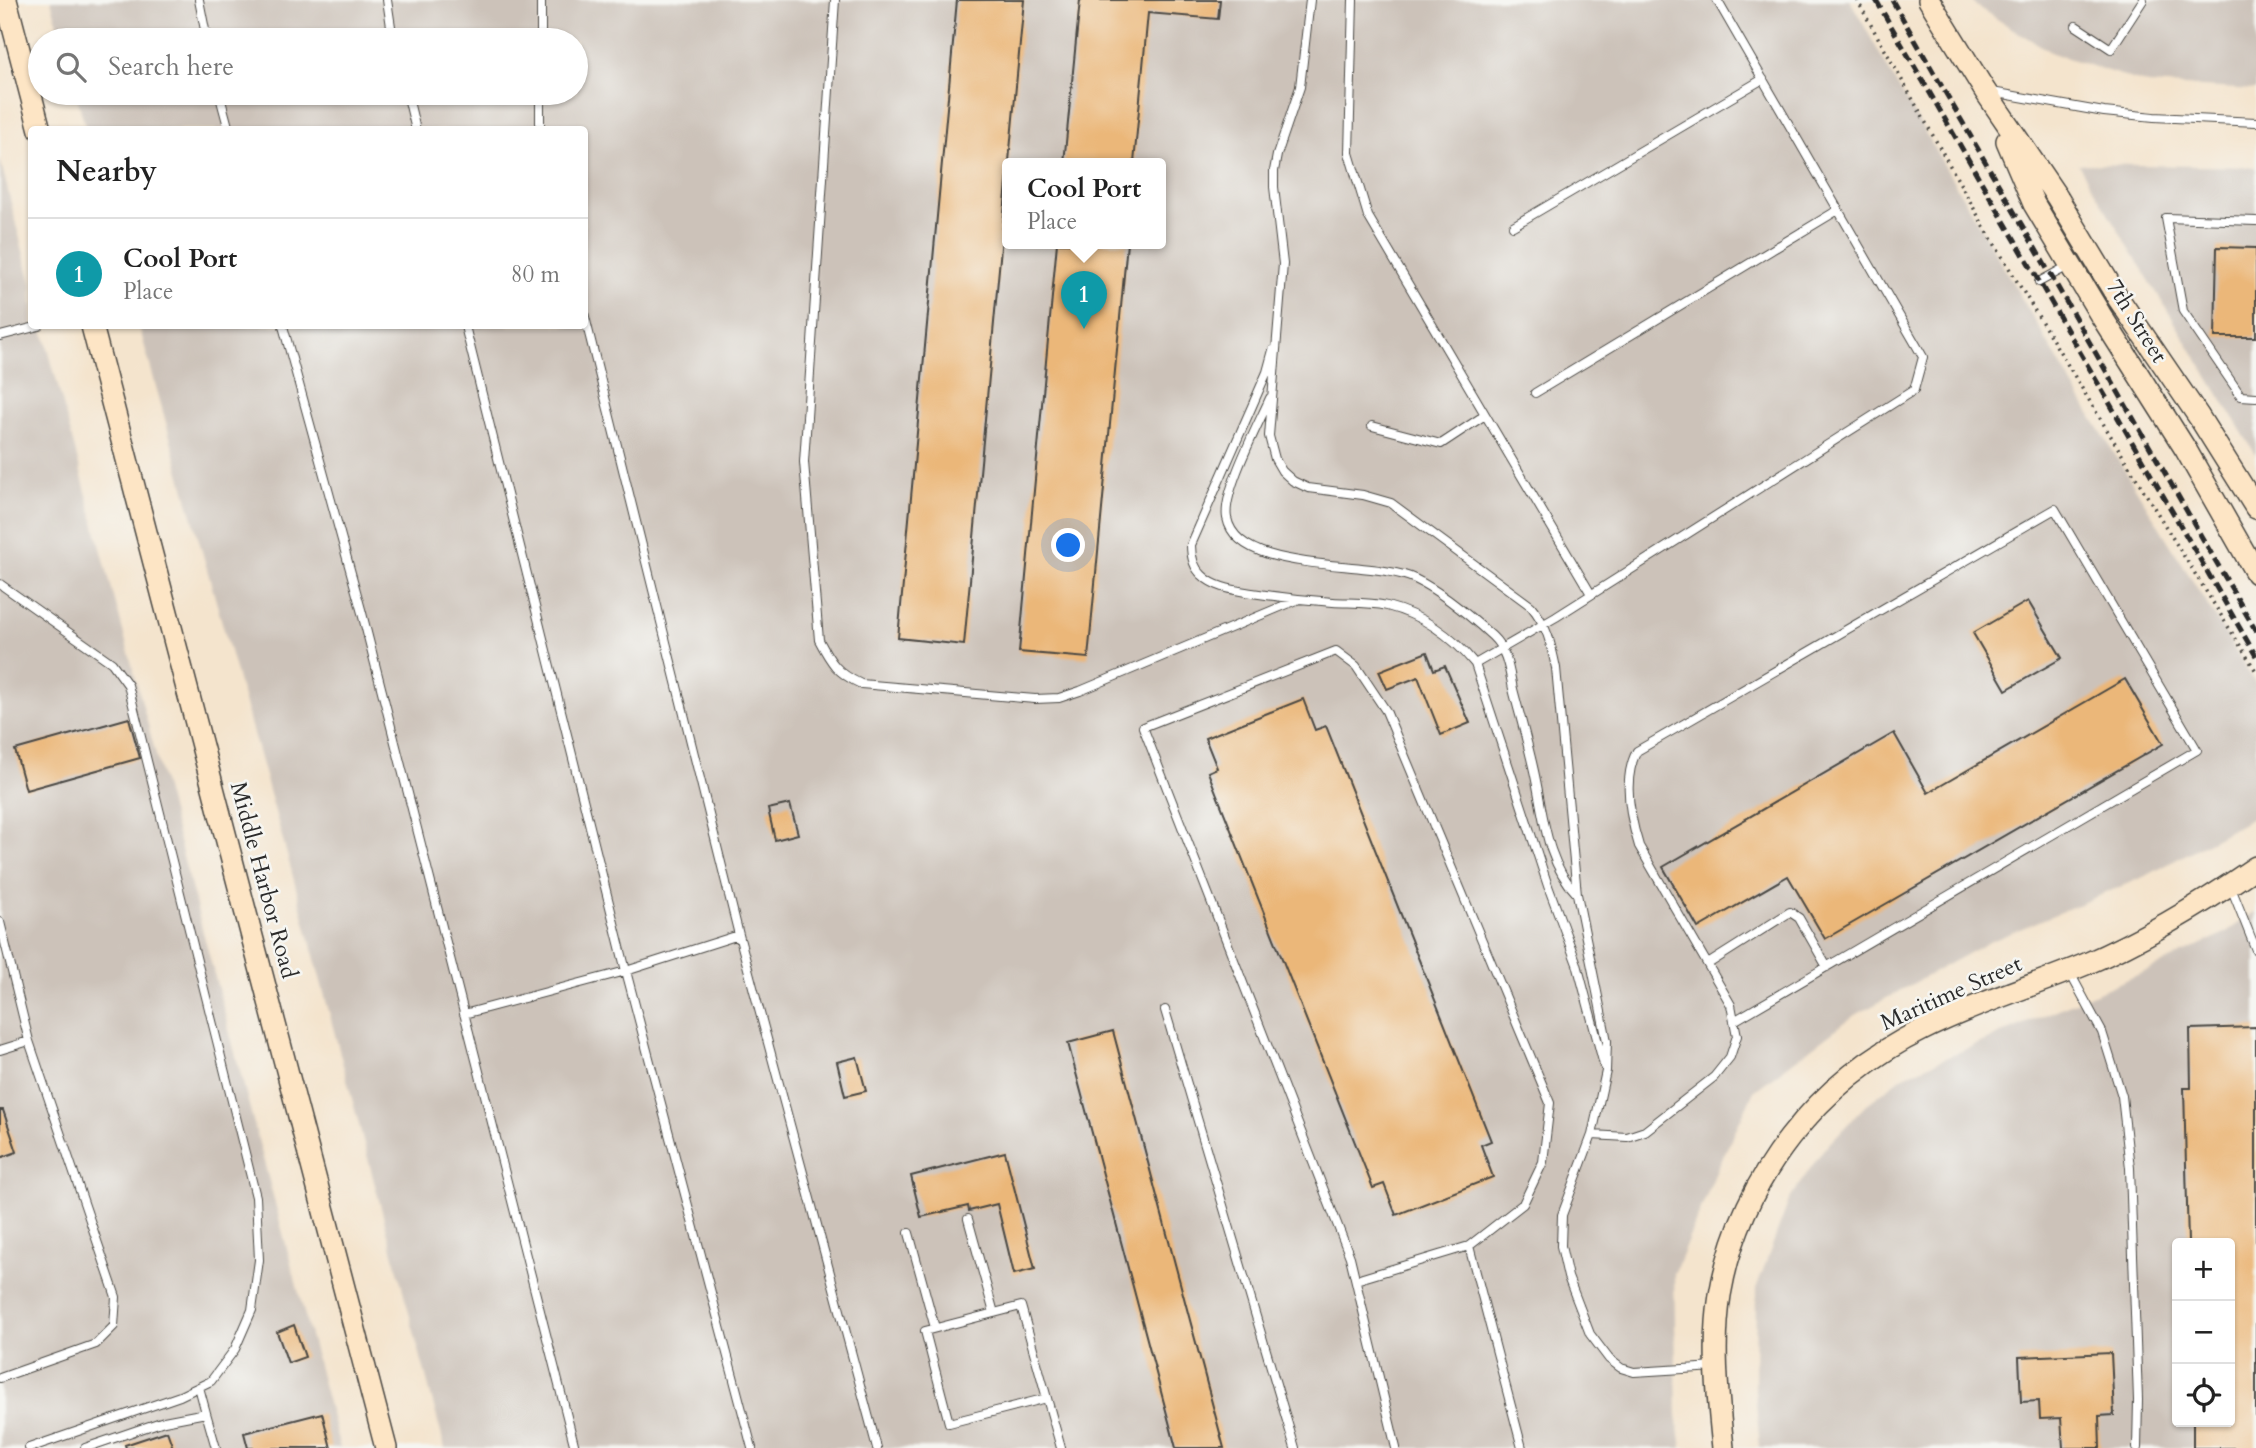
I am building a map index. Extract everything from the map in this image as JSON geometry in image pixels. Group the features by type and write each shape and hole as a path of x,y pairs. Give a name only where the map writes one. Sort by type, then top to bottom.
{"main road":[{"path":"6,0 28,84"},
{"name":"7th Street","path":"1929,0 1985,91 2057,197 2118,298 2199,417 2256,508"},
{"name":"7th Street","path":"1985,91 2034,204 2186,450 2256,573"},
{"path":"33,105 39,126"},
{"name":"Middle Harbor Road","path":"93,329 386,1448"},
{"name":"Maritime Street","path":"1723,1448 1716,1367 1720,1295 1743,1217 1763,1175 1790,1135 1820,1100 1850,1074 1926,1028 2069,971 2149,934 2256,867"}],"lane":[{"path":"199,0 205,28"},
{"path":"387,0 391,28"},
{"path":"541,0 541,28"},
{"path":"835,0 804,462 819,640 830,662 845,677 861,684 1035,699 1059,698 1297,600"},
{"path":"1310,0 1300,87 1274,171 1283,264 1269,436 1271,450 1282,471 1293,481 1308,488 1363,495 1391,503 1531,606 1544,623 1550,637 1556,668 1577,894 1607,1041 1606,1071 1592,1135 1562,1215 1560,1232 1568,1277 1590,1334 1609,1359 1620,1368 1634,1372 1716,1367"},
{"path":"1353,0 1349,153 1368,216 1591,594"},
{"path":"1475,664 1914,390 1923,357 1717,0"},
{"path":"2076,26 2111,49 2144,0"},
{"path":"1513,226 1763,79"},
{"path":"1985,91 2104,112 2256,122"},
{"path":"222,105 228,126"},
{"path":"410,105 415,126"},
{"path":"540,105 540,126"},
{"path":"1535,393 1838,210"},
{"path":"2256,222 2166,218 2183,312 2241,396 2256,397"},
{"path":"2039,282 2070,264"},
{"path":"1280,321 1267,372 1191,545 1191,555 1200,574 1219,586 1230,589 1297,600 1384,605 1407,612 1427,621 1475,664 1548,886 1577,964 1606,1071"},
{"path":"0,336 28,329"},
{"path":"284,329 362,613 575,1448"},
{"path":"466,329 626,971 752,1448"},
{"path":"588,329 739,935 877,1448"},
{"path":"1272,393 1235,480 1227,511 1228,521 1239,538 1251,548 1283,559 1363,567 1413,578 1475,622 1503,648 1535,772 1549,842 1564,880 1577,894"},
{"path":"1373,426 1441,444 1486,415"},
{"path":"1592,1135 1639,1135 1714,1077 1730,1057 1737,1036 1734,1021 1731,1005 1639,846 1632,823 1629,768 1637,751 2055,509 2197,750 1734,1021"},
{"path":"0,584 112,663 128,685 256,1197 259,1259 252,1310 235,1349 211,1381 180,1396 29,1448"},
{"path":"1356,1280 1469,1246 1523,1204 1544,1162 1550,1103 1385,711 1356,666 1336,651 1143,727 1350,1257 1396,1448"},
{"path":"2230,885 2256,950"},
{"path":"1708,964 1790,912 1799,918 1827,967"},
{"path":"0,922 29,1041 117,1297 114,1326 96,1344 0,1377"},
{"path":"464,1014 626,971 739,935"},
{"path":"2069,971 2102,1032 2115,1066 2122,1096 2130,1168 2137,1448"},
{"path":"1165,1010 1295,1448"},
{"path":"0,1050 29,1041"},
{"path":"968,1219 994,1313"},
{"path":"909,1233 935,1328"},
{"path":"1469,1246 1522,1448"},
{"path":"1046,1398 949,1423 925,1331 1021,1306 1059,1435 1060,1448"},
{"path":"200,1387 216,1448"},
{"path":"85,1448 164,1421 206,1413"}],"path":[{"path":"1857,0 1986,230 2256,671"}],"shaded area":[{"path":"51,0 1850,0 2076,391 2256,684 2256,816 2148,875 1987,943 1852,1017 1754,1091 1718,1167 1674,1274 1677,1415 1682,1448 445,1448 291,869 140,329 588,329 588,126 85,126 79,105 588,105 588,28 59,28"},
{"path":"1972,0 2256,0 2256,90 2148,84 2052,53 1976,6"},
{"path":"0,159 28,271 28,329 43,329 340,1448 0,1448"},
{"path":"2078,164 2256,167 2256,455"},
{"path":"2256,911 2256,1448 1760,1448 1755,1389 1756,1289 1790,1198 1823,1150 1866,1105 1904,1076 2149,970 2225,933"}],"building":[{"path":"957,0 1024,0 1009,158 1002,158 1002,236 964,645 898,638"},
{"path":"1080,0 1220,0 1218,19 1148,13 1134,158 1064,158"},
{"path":"2217,247 2256,248 2256,337 2215,337"},
{"path":"1056,249 1126,249 1088,658 1019,652"},
{"path":"2028,601 2062,658 2006,690 1973,633"},
{"path":"1427,652 1434,670 1445,666 1470,723 1441,735 1418,677 1387,689 1379,671"},
{"path":"2125,679 2163,744 1825,939 1788,876 1698,928 1663,867 1894,733 1928,793"},
{"path":"1303,699 1315,730 1326,726 1491,1141 1481,1145 1493,1177 1396,1215 1384,1184 1373,1188 1208,772 1217,768 1205,738"},
{"path":"129,718 140,758 26,790 15,750"},
{"path":"790,804 798,834 775,840 768,809"},
{"path":"2256,1027 2256,1448 2193,1448 2193,1427 2235,1427 2235,1238 2188,1238 2184,1088 2191,1088 2190,1029"},
{"path":"1113,1031 1224,1448 1176,1448 1068,1043"},
{"path":"857,1057 866,1091 845,1096 837,1062"},
{"path":"0,1110 3,1110 17,1152 0,1158"},
{"path":"1005,1152 1035,1269 1014,1274 997,1204 969,1211 968,1206 921,1217 911,1176"},
{"path":"294,1325 305,1357 288,1363 277,1332"},
{"path":"2111,1353 2114,1415 2099,1416 2100,1448 2063,1448 2061,1418 2040,1419 2039,1401 2021,1402 2019,1357"},
{"path":"322,1413 331,1448 248,1448 244,1433"},
{"path":"167,1431 173,1448 126,1448 125,1445"}],"railway":[{"path":"1876,0 2256,656"},
{"path":"1892,0 2256,631"}],"place":[{"name":"Cool Port","path":"1084,329"}]}
